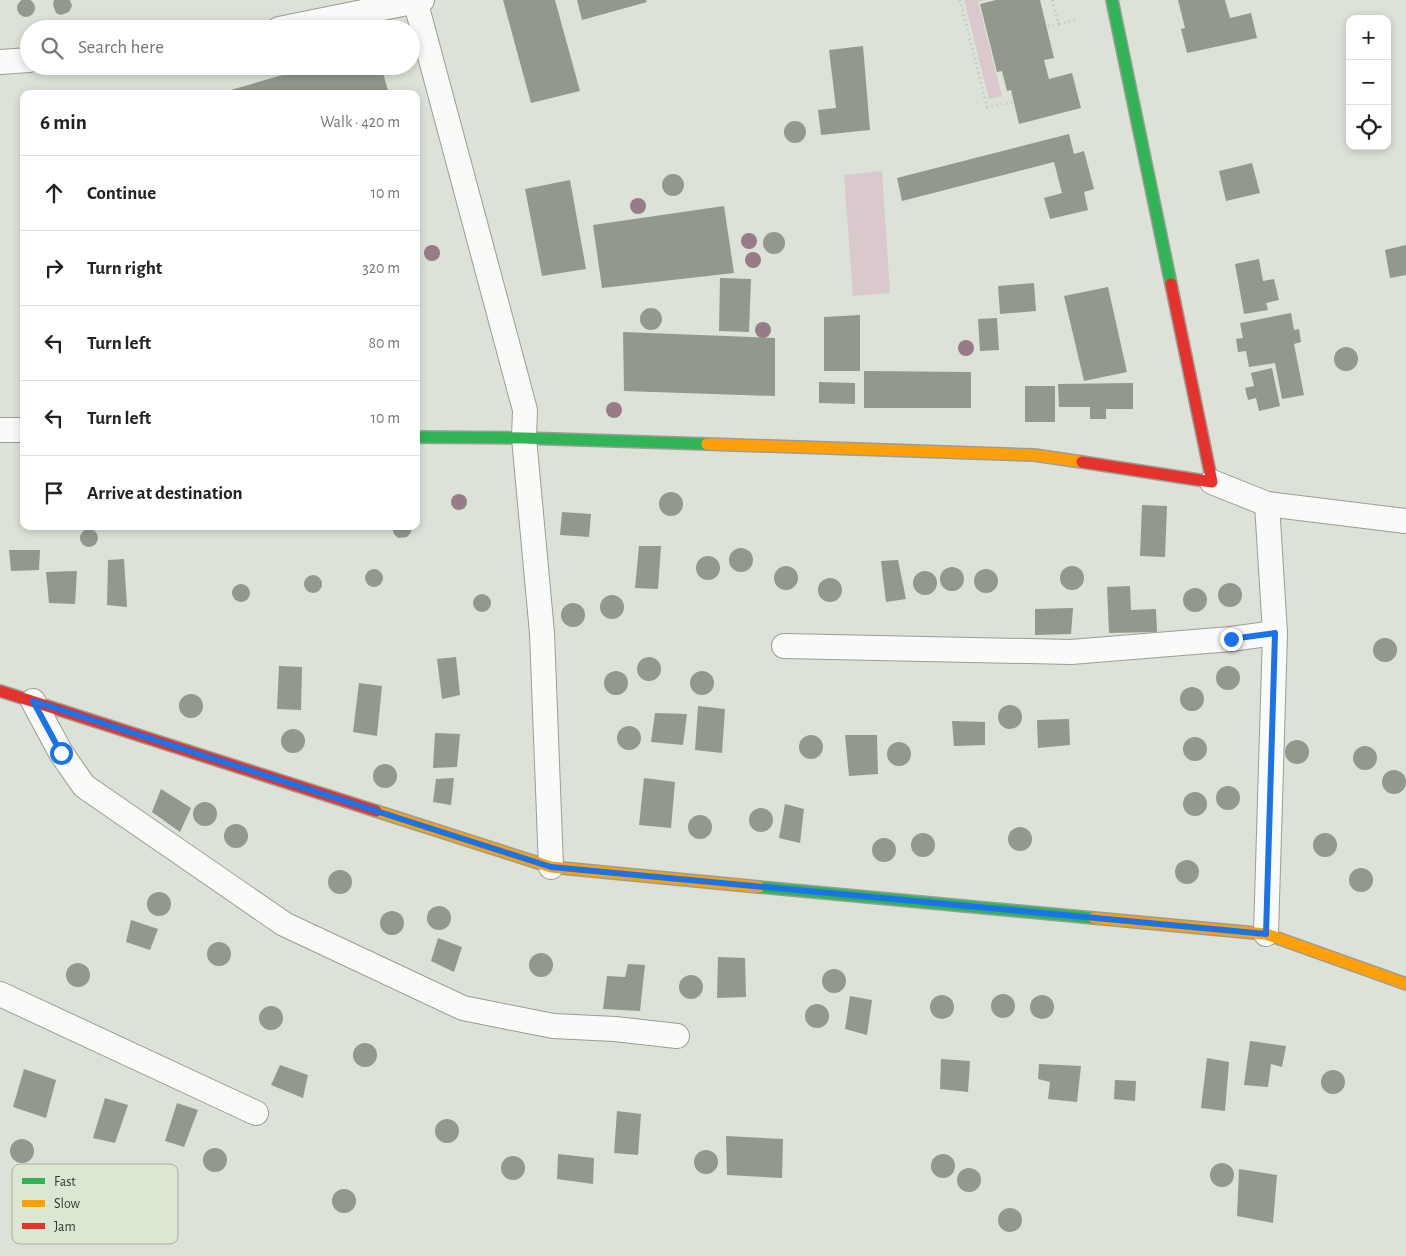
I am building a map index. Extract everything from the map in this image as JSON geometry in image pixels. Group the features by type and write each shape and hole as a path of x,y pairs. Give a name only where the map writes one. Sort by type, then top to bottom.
{"street":[{"path":"1112,0 1212,482"},
{"path":"323,20 417,1 524,410 524,438 542,633 551,867"},
{"path":"0,62 20,61"},
{"path":"0,430 20,430"},
{"path":"420,437 524,438 1034,455 1212,482 1268,504 1406,522"},
{"path":"1266,934 1275,633 1268,504"},
{"path":"784,646 1072,652 1231,639 1275,633"},
{"path":"0,691 551,867 1266,934 1406,984"},
{"path":"33,701 61,753 84,786 284,924 463,1008 553,1026 616,1029 677,1036"},
{"path":"0,994 256,1113"}],"path":[{"path":"960,0 986,107 1014,102"},
{"path":"1052,0 1059,24"},
{"path":"1048,26 1076,20"}],"shaded area":[{"path":"964,0 985,0 978,2 1002,96 989,99"},
{"path":"882,171 890,293 853,296 844,175"}],"building":[{"path":"22,-1 30,-1 35,4 33,15 22,17 17,12 17,4"},
{"path":"54,0 70,0 72,6 69,12 61,15 56,13 53,5"},
{"path":"503,0 555,0 580,91 531,103"},
{"path":"577,0 646,0 647,2 582,20"},
{"path":"996,0 1040,0 1054,58 1044,60 1049,79 1072,73 1081,108 1019,124 1011,90 1007,91 1002,71 997,72 980,4"},
{"path":"1178,0 1225,0 1230,18 1251,13 1257,38 1187,53 1181,29 1185,28"},
{"path":"863,46 870,130 821,135 818,110 836,108 829,50"},
{"path":"282,75 384,75 388,90 231,90"},
{"path":"795,121 803,124 806,132 803,140 795,143 787,140 784,132 787,124"},
{"path":"1069,134 1074,154 1084,151 1094,189 1084,192 1088,210 1050,219 1044,198 1062,193 1054,162 902,201 897,178"},
{"path":"1252,163 1260,193 1226,201 1219,171"},
{"path":"673,174 681,177 684,185 681,193 673,196 665,193 662,185 665,177"},
{"path":"570,180 586,269 542,276 525,189"},
{"path":"724,206 734,273 602,288 593,225"},
{"path":"774,232 782,235 785,243 782,251 774,254 766,251 763,243 766,235"},
{"path":"1406,245 1406,275 1390,278 1385,250"},
{"path":"1259,259 1263,281 1274,279 1279,300 1266,303 1268,310 1244,314 1235,264"},
{"path":"720,278 751,279 749,332 719,331"},
{"path":"1034,283 1036,311 1000,314 998,286"},
{"path":"1108,287 1127,372 1084,381 1064,296"},
{"path":"651,308 659,311 662,319 659,327 651,330 643,327 640,319 643,311"},
{"path":"1291,313 1294,330 1299,329 1301,342 1294,344 1304,395 1282,399 1275,363 1249,367 1246,351 1238,352 1236,339 1243,338 1240,323"},
{"path":"860,315 860,371 824,371 824,317"},
{"path":"997,318 999,350 980,351 978,319"},
{"path":"623,332 775,338 775,396 624,391"},
{"path":"1346,347 1351,348 1357,354 1357,364 1351,370 1346,371 1341,370 1335,364 1334,359 1335,354 1341,348"},
{"path":"1272,368 1280,406 1259,411 1256,398 1248,400 1245,388 1254,386 1251,373"},
{"path":"864,371 971,372 971,408 864,408"},
{"path":"819,382 855,383 855,404 819,403"},
{"path":"1133,383 1133,409 1106,409 1106,419 1090,419 1090,407 1059,407 1058,384"},
{"path":"1025,386 1055,386 1055,422 1025,422"},
{"path":"671,492 676,493 682,499 682,509 676,515 671,516 666,515 660,509 659,504 660,499 666,493"},
{"path":"1142,505 1167,506 1165,557 1140,556"},
{"path":"562,512 591,514 589,537 560,535"},
{"path":"84,530 94,530 98,534 98,542 93,547 85,547 80,542 80,534"},
{"path":"393,530 411,530 407,537 398,538"},
{"path":"639,546 661,546 658,589 635,588"},
{"path":"741,548 746,549 752,555 752,565 746,571 741,572 736,571 730,565 729,560 730,555 736,549"},
{"path":"9,550 40,550 39,570 11,571"},
{"path":"708,556 717,559 720,568 717,577 708,580 699,577 696,568 699,559"},
{"path":"124,559 127,607 107,605 108,560"},
{"path":"898,560 906,599 886,602 881,561"},
{"path":"786,566 791,567 797,573 797,583 791,589 786,590 781,589 775,583 774,578 775,573 781,567"},
{"path":"1072,566 1077,567 1083,573 1083,583 1077,589 1072,590 1067,589 1061,583 1060,578 1061,573 1067,567"},
{"path":"952,567 957,568 963,574 963,584 957,590 952,591 947,590 941,584 940,579 941,574 947,568"},
{"path":"370,569 378,569 383,574 381,585 370,587 365,582 365,574"},
{"path":"986,569 991,570 997,576 997,586 991,592 986,593 981,592 975,586 974,581 975,576 981,570"},
{"path":"77,571 75,604 49,603 46,572"},
{"path":"925,571 934,574 937,583 934,592 925,595 916,592 913,583 916,574"},
{"path":"309,575 317,575 322,580 320,591 309,593 304,588 304,580"},
{"path":"830,578 835,579 841,585 841,595 835,601 830,602 825,601 819,595 818,590 819,585 825,579"},
{"path":"1230,583 1235,584 1241,590 1241,600 1235,606 1230,607 1225,606 1219,600 1218,595 1219,590 1225,584"},
{"path":"237,584 245,584 250,589 248,600 237,602 232,597 232,589"},
{"path":"1130,586 1131,610 1156,609 1157,632 1109,633 1107,587"},
{"path":"1195,588 1200,589 1206,595 1206,605 1200,611 1195,612 1190,611 1184,605 1183,600 1184,595 1190,589"},
{"path":"478,594 486,594 491,599 489,610 478,612 473,607 473,599"},
{"path":"612,595 617,596 623,602 623,612 617,618 612,619 607,618 601,612 600,607 601,602 607,596"},
{"path":"573,603 578,604 584,610 584,620 578,626 573,627 568,626 562,620 561,615 562,610 568,604"},
{"path":"1073,608 1071,634 1035,635 1035,609"},
{"path":"1385,638 1390,639 1396,645 1396,655 1390,661 1385,662 1380,661 1374,655 1373,650 1374,645 1380,639"},
{"path":"456,657 460,695 442,699 437,659"},
{"path":"649,657 654,658 660,664 660,674 654,680 649,681 644,680 638,674 637,669 638,664 644,658"},
{"path":"279,666 302,667 301,710 277,709"},
{"path":"1228,666 1233,667 1239,673 1239,683 1233,689 1228,690 1223,689 1217,683 1216,678 1217,673 1223,667"},
{"path":"616,671 625,674 628,683 625,692 616,695 607,692 604,683 607,674"},
{"path":"702,671 707,672 713,678 713,688 707,694 702,695 697,694 691,688 690,683 691,678 697,672"},
{"path":"359,683 382,686 377,736 353,732"},
{"path":"1192,687 1197,688 1203,694 1203,704 1197,710 1192,711 1187,710 1181,704 1180,699 1181,694 1187,688"},
{"path":"191,694 199,698 203,706 199,714 191,718 183,714 179,706 183,698"},
{"path":"1010,705 1015,706 1021,712 1021,722 1015,728 1010,729 1005,728 999,722 998,717 999,712 1005,706"},
{"path":"698,706 725,709 722,753 695,750"},
{"path":"655,713 687,714 683,745 651,742"},
{"path":"1069,719 1070,745 1038,748 1037,720"},
{"path":"952,721 985,722 985,745 954,746"},
{"path":"629,726 634,727 640,733 640,743 634,749 629,750 624,749 618,743 617,738 618,733 624,727"},
{"path":"293,729 301,733 305,741 301,749 293,753 285,749 281,741 285,733"},
{"path":"435,733 460,734 457,767 433,768"},
{"path":"811,735 816,736 822,742 822,752 816,758 811,759 806,758 800,752 799,747 800,742 806,736"},
{"path":"845,735 877,735 878,774 849,776"},
{"path":"1195,737 1200,738 1206,744 1206,754 1200,760 1195,761 1190,760 1184,754 1183,749 1184,744 1190,738"},
{"path":"1297,740 1302,741 1308,747 1308,757 1302,763 1297,764 1292,763 1286,757 1285,752 1286,747 1292,741"},
{"path":"899,742 904,743 910,749 910,759 904,765 899,766 894,765 888,759 887,754 888,749 894,743"},
{"path":"1365,746 1370,747 1376,753 1376,763 1370,769 1365,770 1360,769 1354,763 1353,758 1354,753 1360,747"},
{"path":"385,764 390,765 396,771 396,781 390,787 385,788 380,787 374,781 373,776 374,771 380,765"},
{"path":"1394,770 1399,771 1405,777 1405,787 1399,793 1394,794 1389,793 1383,787 1382,782 1383,777 1389,771"},
{"path":"454,778 451,805 433,802 436,779"},
{"path":"644,778 675,782 671,828 639,825"},
{"path":"1228,786 1233,787 1239,793 1239,803 1233,809 1228,810 1223,809 1217,803 1216,798 1217,793 1223,787"},
{"path":"161,789 191,808 180,832 152,812"},
{"path":"1195,792 1200,793 1206,799 1206,809 1200,815 1195,816 1190,815 1184,809 1183,804 1184,799 1190,793"},
{"path":"205,802 210,803 216,809 216,819 210,825 205,826 200,825 194,819 193,814 194,809 200,803"},
{"path":"785,804 804,809 800,843 779,838"},
{"path":"761,808 766,809 772,815 772,825 766,831 761,832 756,831 750,825 749,820 750,815 756,809"},
{"path":"700,815 705,816 711,822 711,832 705,838 700,839 695,838 689,832 688,827 689,822 695,816"},
{"path":"236,824 241,825 247,831 247,841 241,847 236,848 231,847 225,841 224,836 225,831 231,825"},
{"path":"1020,827 1025,828 1031,834 1031,844 1025,850 1020,851 1015,850 1009,844 1008,839 1009,834 1015,828"},
{"path":"923,833 928,834 934,840 934,850 928,856 923,857 918,856 912,850 911,845 912,840 918,834"},
{"path":"1325,833 1330,834 1336,840 1336,850 1330,856 1325,857 1320,856 1314,850 1313,845 1314,840 1320,834"},
{"path":"884,838 889,839 895,845 895,855 889,861 884,862 879,861 873,855 872,850 873,845 879,839"},
{"path":"1187,860 1192,861 1198,867 1198,877 1192,883 1187,884 1182,883 1176,877 1175,872 1176,867 1182,861"},
{"path":"1361,868 1366,869 1372,875 1372,885 1366,891 1361,892 1356,891 1350,885 1349,880 1350,875 1356,869"},
{"path":"340,870 345,871 351,877 351,887 345,893 340,894 335,893 329,887 328,882 329,877 335,871"},
{"path":"159,892 164,893 170,899 170,909 164,915 159,916 154,915 148,909 147,904 148,899 154,893"},
{"path":"439,906 444,907 450,913 450,923 444,929 439,930 434,929 428,923 427,918 428,913 434,907"},
{"path":"392,911 400,915 404,923 400,931 392,935 384,931 380,923 384,915"},
{"path":"131,920 158,929 150,950 126,942"},
{"path":"438,938 462,947 454,972 431,961"},
{"path":"219,942 224,943 230,949 230,959 224,965 219,966 214,965 208,959 207,954 208,949 214,943"},
{"path":"541,953 546,954 552,960 552,970 546,976 541,977 536,976 530,970 529,965 530,960 536,954"},
{"path":"718,957 745,958 746,997 717,998"},
{"path":"78,963 83,964 89,970 89,980 83,986 78,987 73,986 67,980 66,975 67,970 73,964"},
{"path":"628,964 645,965 640,1011 603,1009 607,976 625,977"},
{"path":"834,969 839,970 845,976 845,986 839,992 834,993 829,992 823,986 822,981 823,976 829,970"},
{"path":"691,975 696,976 702,982 702,992 696,998 691,999 686,998 680,992 679,987 680,982 686,976"},
{"path":"1003,994 1008,995 1014,1001 1014,1011 1008,1017 1003,1018 998,1017 992,1011 991,1006 992,1001 998,995"},
{"path":"942,995 947,996 953,1002 953,1012 947,1018 942,1019 937,1018 931,1012 930,1007 931,1002 937,996"},
{"path":"1042,995 1047,996 1053,1002 1053,1012 1047,1018 1042,1019 1037,1018 1031,1012 1030,1007 1031,1002 1037,996"},
{"path":"850,996 872,1000 867,1035 845,1029"},
{"path":"817,1004 822,1005 828,1011 828,1021 822,1027 817,1028 812,1027 806,1021 805,1016 806,1011 812,1005"},
{"path":"271,1006 276,1007 282,1013 282,1023 276,1029 271,1030 266,1029 260,1023 259,1018 260,1013 266,1007"},
{"path":"1250,1041 1286,1046 1282,1067 1271,1064 1268,1087 1244,1085"},
{"path":"365,1043 370,1044 376,1050 376,1060 370,1066 365,1067 360,1066 354,1060 353,1055 354,1050 360,1044"},
{"path":"1207,1058 1229,1062 1225,1111 1201,1108"},
{"path":"941,1059 970,1061 968,1092 940,1089"},
{"path":"1039,1064 1081,1066 1077,1102 1048,1099 1050,1082 1038,1079"},
{"path":"280,1065 308,1075 303,1098 271,1085"},
{"path":"24,1069 56,1080 46,1118 13,1107"},
{"path":"1333,1070 1342,1073 1345,1082 1342,1091 1333,1094 1324,1091 1321,1082 1324,1073"},
{"path":"1115,1080 1136,1081 1135,1101 1114,1099"},
{"path":"105,1098 128,1105 115,1143 93,1138"},
{"path":"177,1103 198,1110 184,1147 165,1141"},
{"path":"617,1111 641,1114 638,1155 614,1153"},
{"path":"447,1119 452,1120 458,1126 458,1136 452,1142 447,1143 442,1142 436,1136 435,1131 436,1126 442,1120"},
{"path":"726,1136 783,1139 782,1178 727,1175"},
{"path":"22,1139 30,1143 34,1151 30,1159 22,1163 14,1159 10,1151 14,1143"},
{"path":"215,1148 220,1149 226,1155 226,1165 220,1171 215,1172 210,1171 204,1165 203,1160 204,1155 210,1149"},
{"path":"706,1150 711,1151 717,1157 717,1167 711,1173 706,1174 701,1173 695,1167 694,1162 695,1157 701,1151"},
{"path":"558,1154 594,1158 593,1184 557,1179"},
{"path":"943,1154 948,1155 954,1161 954,1171 948,1177 943,1178 938,1177 932,1171 931,1166 932,1161 938,1155"},
{"path":"513,1156 518,1157 524,1163 524,1173 518,1179 513,1180 508,1179 502,1173 501,1168 502,1163 508,1157"},
{"path":"1222,1163 1227,1164 1233,1170 1233,1180 1227,1186 1222,1187 1217,1186 1211,1180 1210,1175 1211,1170 1217,1164"},
{"path":"969,1168 974,1169 980,1175 980,1185 974,1191 969,1192 964,1191 958,1185 957,1180 958,1175 964,1169"},
{"path":"1239,1169 1277,1175 1273,1223 1237,1216"},
{"path":"344,1189 349,1190 355,1196 355,1206 349,1212 344,1213 339,1212 333,1206 332,1201 333,1196 339,1190"},
{"path":"1010,1208 1015,1209 1021,1215 1021,1225 1015,1231 1010,1232 1005,1231 999,1225 998,1220 999,1215 1005,1209"}],"traffic: fast":[{"path":"1112,0 1171,284"},
{"path":"420,437 524,438 707,444"},
{"path":"759,887 1094,918"}],"traffic: slow":[{"path":"707,444 1034,455 1082,462"},
{"path":"376,811 551,867 759,887"},
{"path":"1094,918 1266,934 1406,984"}],"traffic: jam":[{"path":"1082,462 1212,482 1171,284"},
{"path":"0,691 376,811"}],"route":[{"path":"61,753 33,701 551,867 1266,934 1275,633 1231,639"}]}
